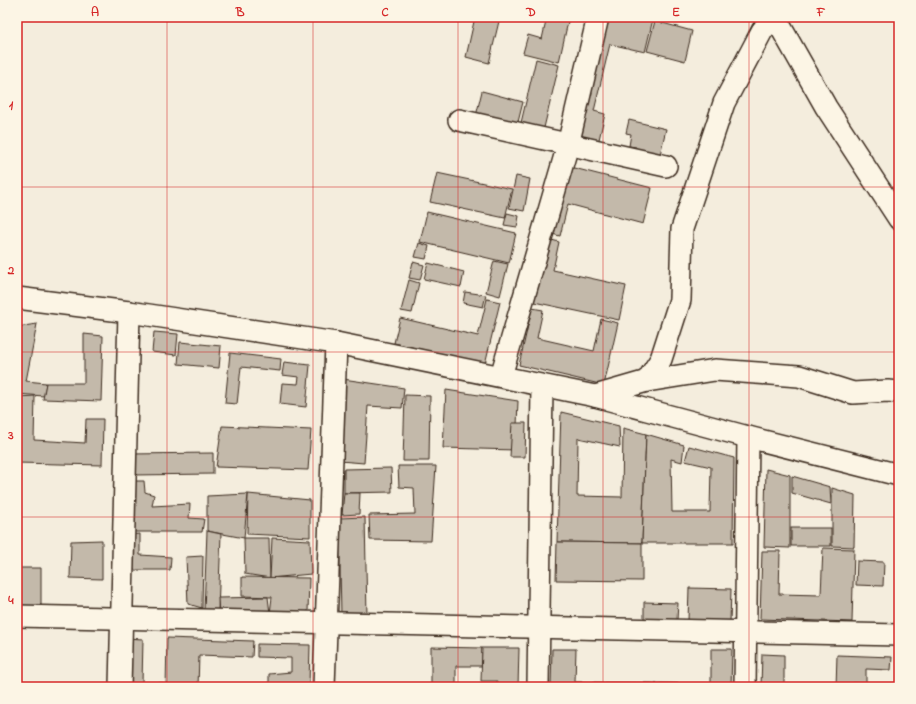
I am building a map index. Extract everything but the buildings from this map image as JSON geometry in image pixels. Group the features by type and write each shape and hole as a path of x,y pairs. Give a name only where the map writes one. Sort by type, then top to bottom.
{"street":[{"path":"501,376 568,145 598,17"},
{"path":"648,381 661,359 680,300 682,229 714,131 724,103 762,31 774,17 826,106 899,219"},
{"path":"459,120 666,166"},
{"path":"17,298 128,312 336,343 501,376 542,386 595,396 748,437 899,475"},
{"path":"120,687 128,312"},
{"path":"324,687 336,343"},
{"path":"595,396 648,381 715,370 799,376 853,393 888,391 899,392"},
{"path":"538,687 540,627 542,386"},
{"path":"745,687 748,437"},
{"path":"17,616 899,635"}]}
